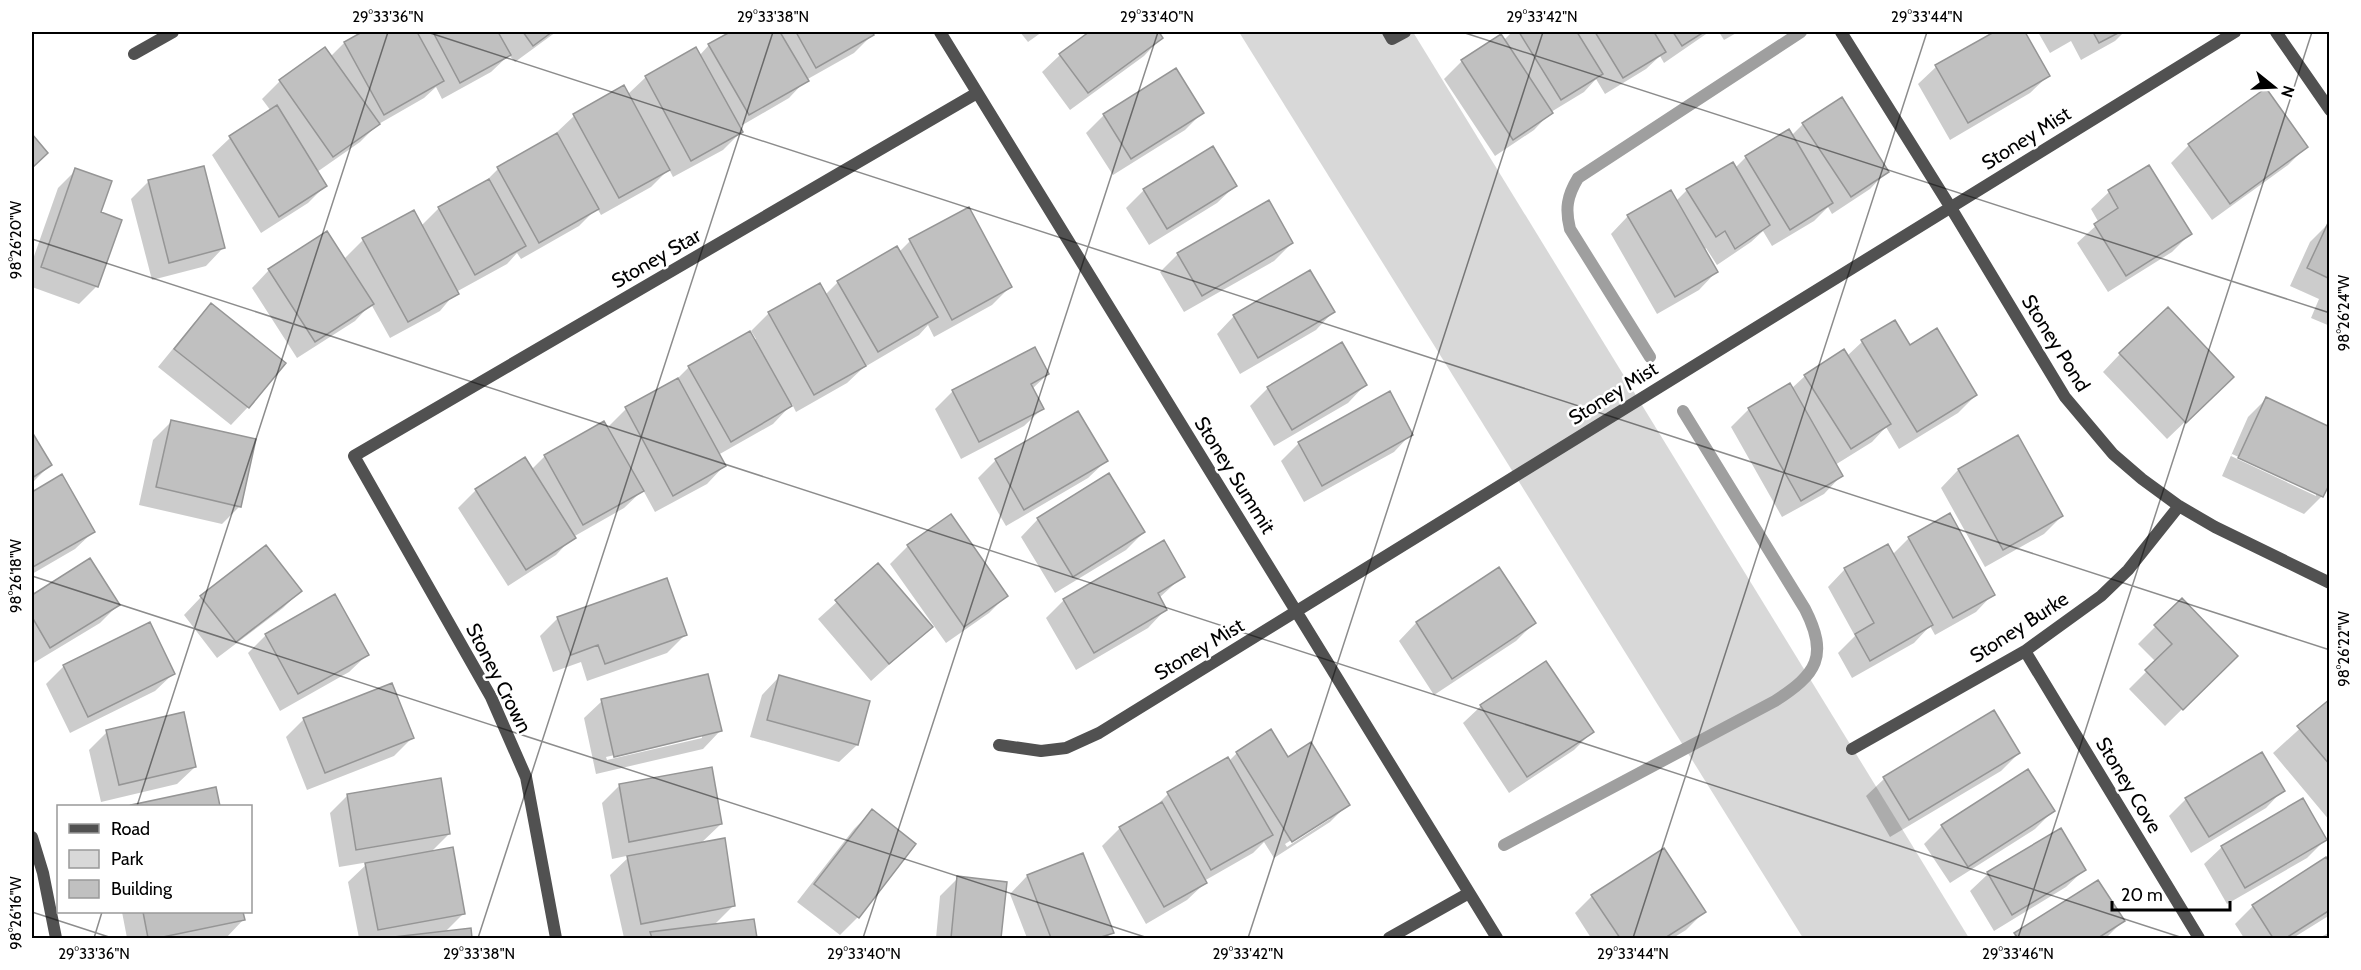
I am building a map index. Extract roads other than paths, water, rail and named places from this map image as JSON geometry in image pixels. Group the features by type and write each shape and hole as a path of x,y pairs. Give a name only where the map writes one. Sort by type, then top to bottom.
{"street":[{"path":"134,54 172,32"},
{"name":"Stoney Summit","path":"940,32 1497,939"},
{"path":"1390,35 1405,32"},
{"name":"Stoney Pond","path":"1840,32 1951,208 2065,397 2113,454 2142,480 2179,506 2215,527 2330,583"},
{"name":"Stoney Mist","path":"999,745 1041,751 1066,748 1099,733 2235,32"},
{"path":"2276,32 2330,110"},
{"name":"Stoney Star","path":"354,456 977,93"},
{"name":"Stoney Crown","path":"354,456 491,697 526,777 556,939"},
{"name":"Stoney Burke","path":"1852,749 2025,651 2100,596 2128,570 2179,506"},
{"name":"Stoney Cove","path":"2025,651 2199,939"},
{"path":"32,837 43,873 56,939"},
{"path":"1389,939 1469,893"}],"waterway":[{"path":"1650,357 1570,229 1567,209 1571,191 1578,178 1801,32"},
{"path":"1504,845 1775,701 1801,682 1815,662 1816,639 1805,609 1683,411"}]}
